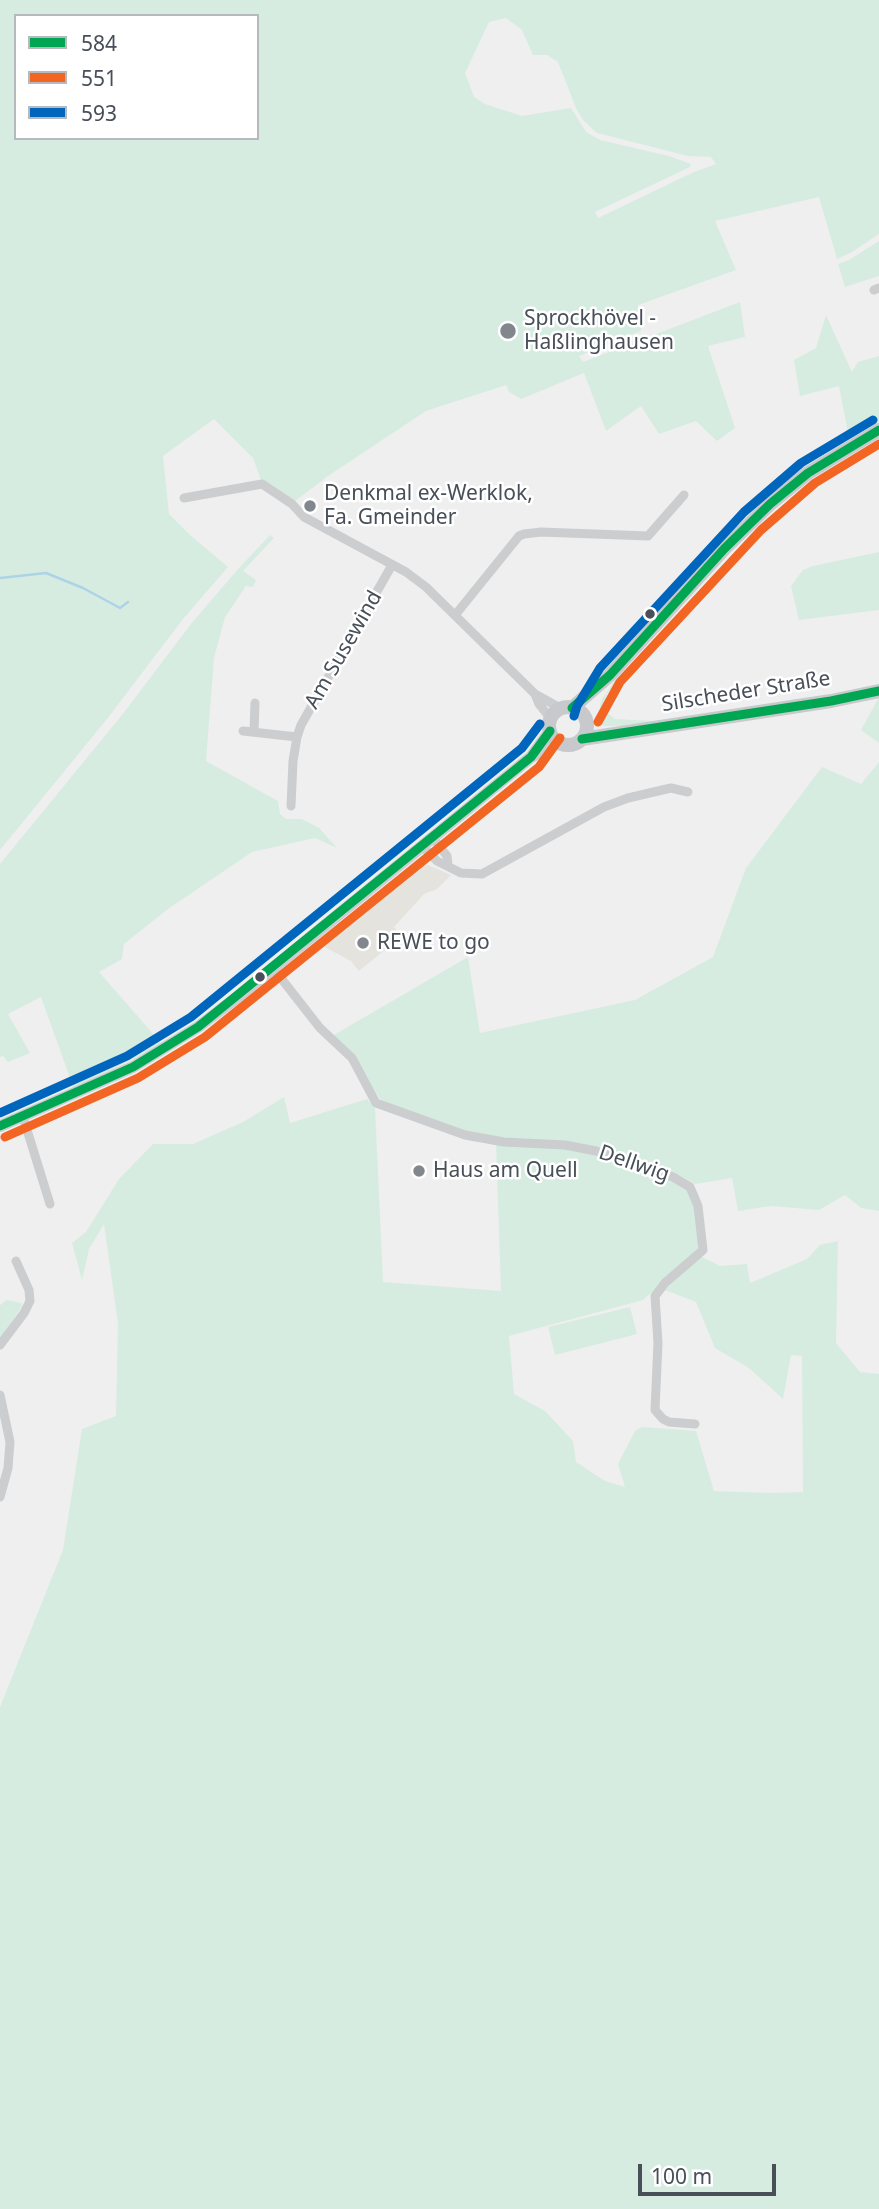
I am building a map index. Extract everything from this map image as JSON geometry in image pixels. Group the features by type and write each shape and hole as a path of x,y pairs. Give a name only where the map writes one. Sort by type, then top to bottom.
{"main road":[{"path":"554,731 571,745 582,739 587,711 610,675 724,549 770,504 808,473 879,430"},
{"path":"0,1126 100,1083 156,1054 208,1019 531,757 554,731 567,708 610,675"},
{"name":"Silscheder Straße","path":"582,739 879,691"},
{"path":"567,708 580,712 586,721"},
{"name":"Silscheder Straße","path":"586,721 619,733"}],"street":[{"path":"184,498 262,484 296,508 304,517 392,565 426,587 536,694 567,708"},
{"path":"456,614 524,534 541,532 648,536 684,495"},
{"name":"Am Susewind","path":"291,806 297,737 392,565"},
{"path":"536,694 554,731"},
{"path":"254,732 255,703"},
{"path":"243,731 297,737"},
{"path":"428,842 437,861 467,875 482,874 604,807 628,798 671,788 688,792"},
{"name":"Dellwig","path":"273,968 320,1028 352,1058 376,1103 465,1135 505,1142 565,1145 596,1151 673,1177 690,1187 698,1206 704,1250 664,1283 654,1296 658,1343 655,1410 669,1422 695,1424"},
{"path":"23,1117 50,1204"},
{"path":"0,1345 30,1301 29,1290 16,1261"},
{"path":"0,1395 8,1427 9,1454 0,1497"}],"shaded area":[{"path":"418,865 428,865 451,875 437,889 424,894 394,927 402,936 359,971 351,961 319,944"}],"green space":[{"path":"0,0 879,0 879,234 837,259 819,197 715,221 736,270 638,305 641,331 579,356 583,362 740,302 745,337 708,346 735,428 717,441 696,421 659,434 641,406 606,431 584,373 521,399 509,392 506,385 426,411 295,501 261,480 253,458 214,419 163,456 169,514 228,567 183,619 107,719 0,850","holes":["506,18 522,30 533,55 547,55 558,62 576,108 583,120 597,133 688,156 711,157 716,164 598,218 595,212 690,167 691,164 669,156 600,140 586,132 571,108 522,116 485,104 474,97 465,73 489,22"]},
{"path":"879,241 879,276 845,287 838,264"},
{"path":"826,315 852,372 858,362 879,356 879,422 849,438 839,386 800,396 794,360 816,348"},
{"path":"270,535 274,538 243,571 256,580 253,587 246,586 225,617 214,658 206,761 278,801 280,814 286,819 302,819 319,828 337,848 315,838 252,852 168,909 124,944 122,959 99,972 162,1044 74,1089 41,997 8,1014 30,1053 8,1062 3,1056 0,1057 0,864 122,715 191,624"},
{"path":"879,552 879,610 799,620 791,586 803,570"},
{"path":"633,662 607,693 605,711 615,719 654,721 603,726 600,705 602,699 616,679"},
{"path":"879,697 879,743 861,730"},
{"path":"879,762 879,1211 861,1208 845,1195 819,1210 771,1206 738,1211 732,1178 695,1184 681,1176 580,1145 509,1139 461,1131 406,1112 380,1099 351,1055 332,1036 468,957 480,1033 635,1000 713,957 746,868 822,767 861,784"},
{"path":"284,1097 290,1123 367,1099 375,1107 383,1282 501,1291 496,1143 583,1149 690,1188 696,1204 700,1245 643,1300 509,1336 514,1394 545,1411 573,1441 576,1462 605,1481 625,1487 618,1464 635,1431 642,1427 696,1431 714,1491 803,1492 802,1356 791,1355 783,1399 749,1368 715,1348 696,1302 665,1290 700,1256 720,1266 747,1264 750,1283 807,1259 820,1245 838,1241 836,1343 860,1372 879,1374 879,2209 0,2209 0,1707 63,1550 82,1429 116,1416 118,1324 104,1224 89,1249 82,1280 72,1243 86,1232 119,1179 153,1144 193,1144 243,1122"},
{"path":"7,1300 21,1303 22,1306 0,1339 0,1305"},
{"path":"630,1307 637,1334 555,1355 548,1327"}],"waterway":[{"path":"0,578 46,573 83,588 120,608 128,602"}],"transit line":[{"name":"593","path":"574,716 577,706 600,668 744,512 801,463 873,420"},
{"name":"584","path":"572,708 610,675 724,549 770,504 808,473 879,430"},
{"name":"551","path":"598,722 620,682 761,530 815,483 879,444"},
{"name":"584","path":"582,739 831,701 879,691"},
{"name":"593","path":"0,1113 127,1056 191,1017 522,748 540,724"},
{"name":"584","path":"0,1126 133,1067 198,1027 531,757 550,731"},
{"name":"551","path":"5,1137 138,1078 205,1037 539,767 560,738"}],"place":[{"name":"Sprockhövel - Haßlinghausen","path":"508,331"},
{"name":"Denkmal ex-Werklok, Fa. Gmeinder","path":"310,506"},
{"name":"REWE to go","path":"363,943"},
{"name":"Haus am Quell","path":"419,1171"}]}
